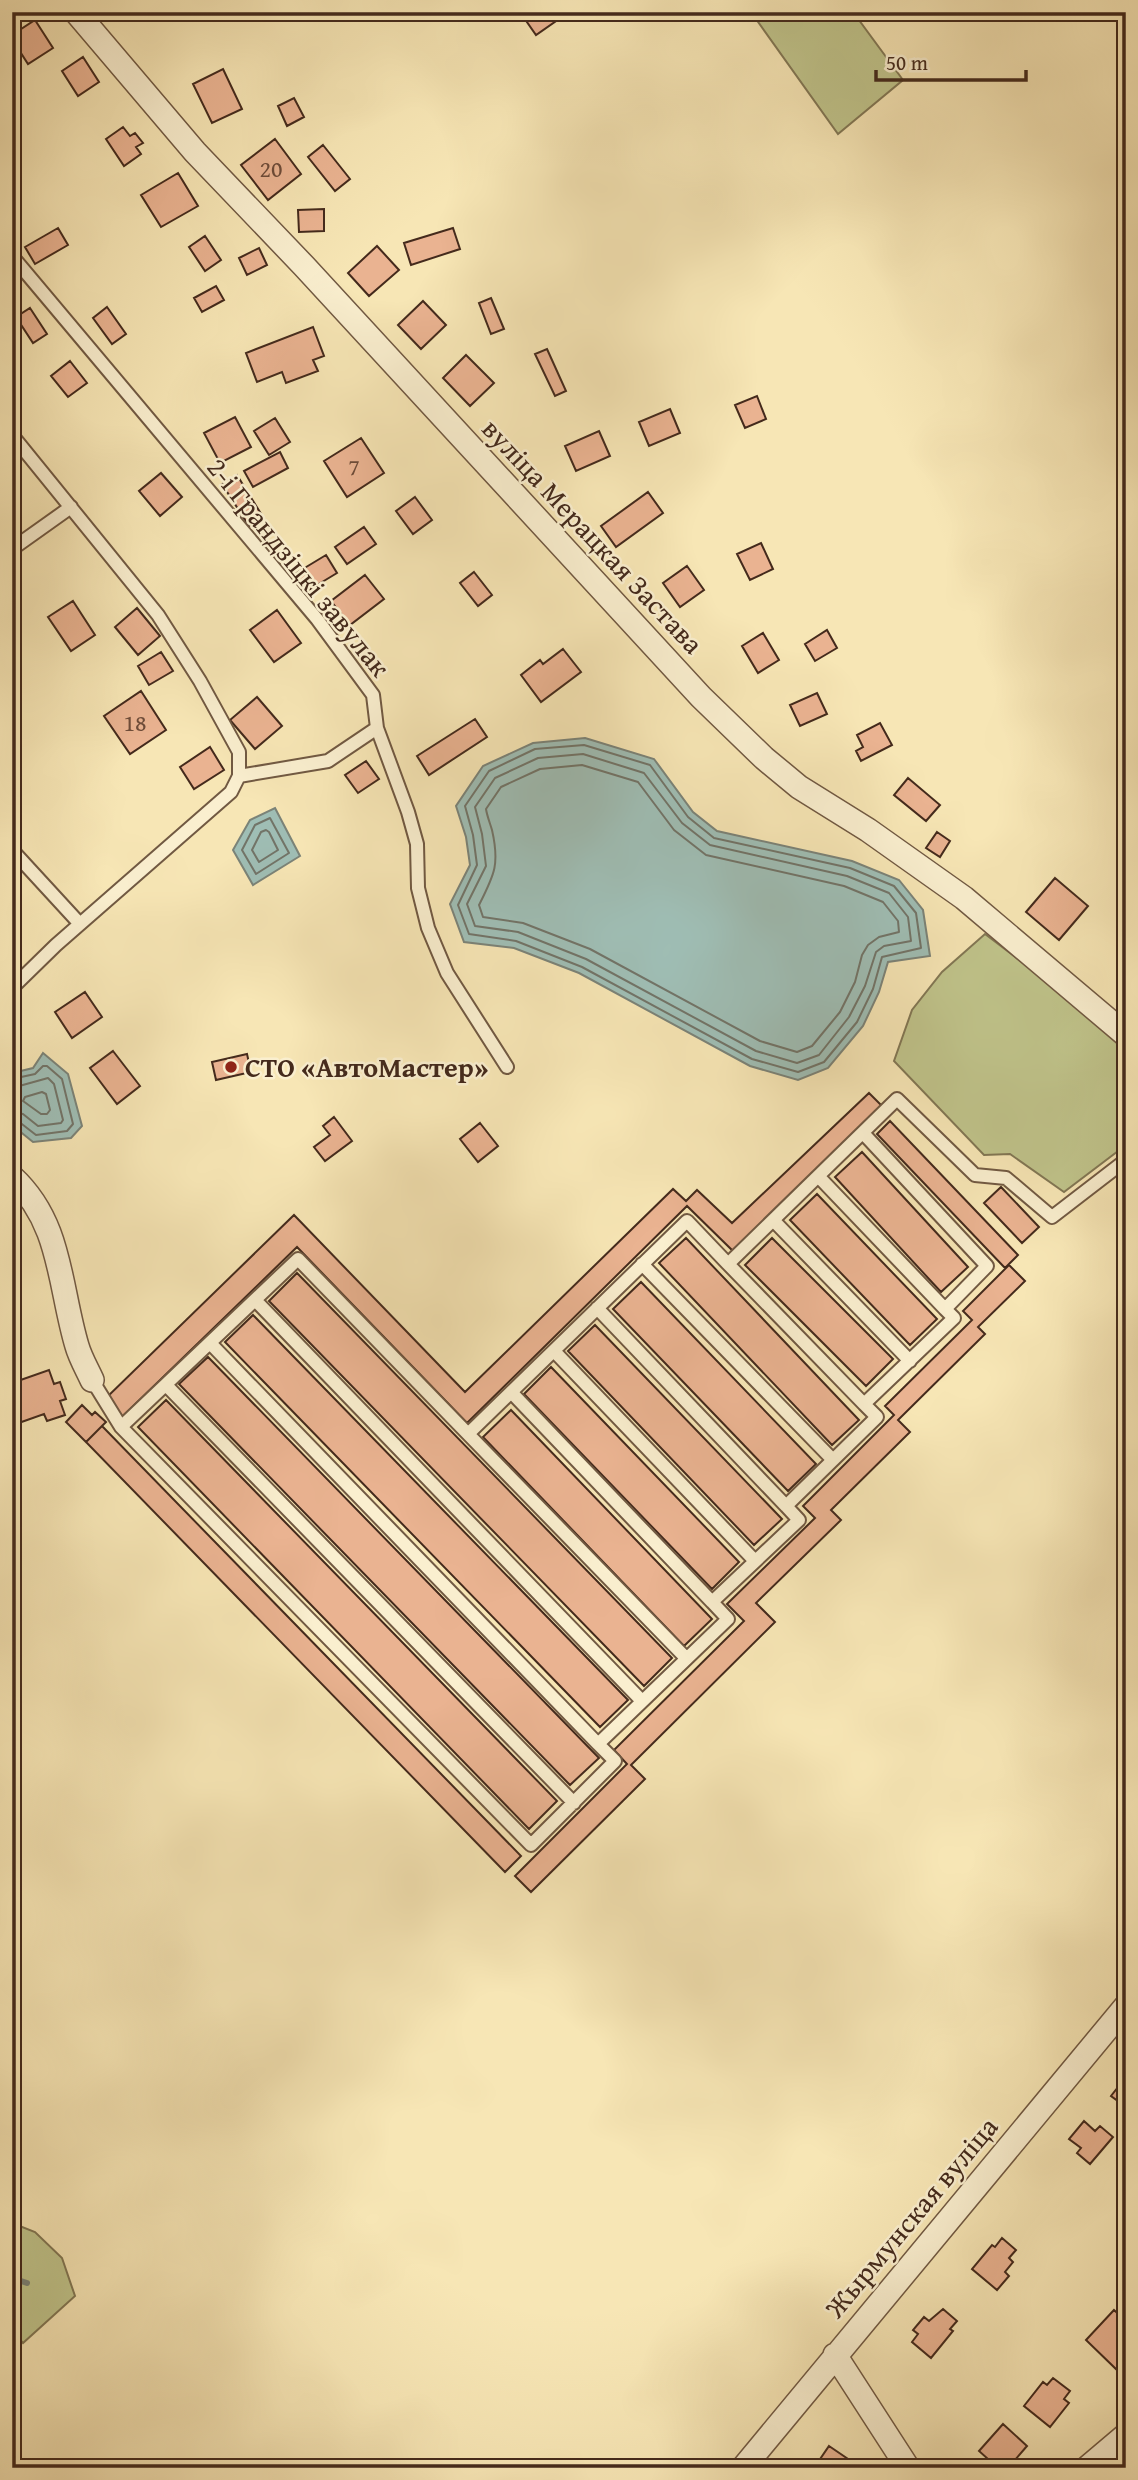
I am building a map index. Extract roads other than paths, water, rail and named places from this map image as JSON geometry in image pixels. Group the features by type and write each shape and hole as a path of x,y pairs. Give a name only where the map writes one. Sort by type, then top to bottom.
{"street":[{"name":"вуліца Мерацкая Застава","path":"76,12 195,152 304,266 701,697 799,787 868,830 964,898 1126,1035"},
{"path":"12,1177 45,1220 61,1266 77,1347 92,1380"},
{"name":"Жырмунская вуліца","path":"743,2468 1126,2006"},
{"path":"835,2356 908,2468"},
{"path":"1087,2468 1126,2435"}],"lane":[{"name":"2-і Грандзіцкі завулак","path":"12,256 317,620 373,695 377,728 417,844 418,887 428,928 447,973 507,1067"},
{"path":"12,435 158,615 200,681 239,752 239,776 231,792 80,924 12,988"},
{"path":"12,549 71,507"},
{"path":"239,776 328,761 377,728"},
{"path":"12,850 80,924"},
{"path":"728,1264 897,1099 975,1175 1006,1178 1052,1217 1126,1160"},
{"path":"863,1133 987,1266 945,1309"},
{"path":"818,1175 954,1318 864,1404"},
{"path":"773,1220 910,1361"},
{"path":"468,1434 687,1221 877,1417 786,1507"},
{"path":"121,1427 298,1259 686,1658"},
{"path":"642,1264 833,1460"},
{"path":"255,1300 642,1700"},
{"path":"597,1308 799,1520 712,1602"},
{"path":"92,1380 121,1427 531,1845 615,1762 210,1343"},
{"path":"554,1351 755,1561"},
{"path":"166,1385 574,1803"},
{"path":"512,1392 728,1619 598,1744"}],"water":[{"path":"585,738 654,759 693,812 717,831 852,861 899,880 923,910 930,956 888,962 879,992 863,1026 828,1068 798,1080 750,1066 579,973 514,948 464,942 450,904 470,865 466,837 456,806 483,766 533,743"},
{"path":"275,808 300,856 253,885 233,850 250,820"},
{"path":"43,1053 68,1074 82,1126 71,1138 33,1142 12,1125 12,1073 33,1068"}],"waterway":[{"path":"12,2278 27,2283"}],"place":[{"name":"СТО «АвтоМастер»","path":"231,1067"}]}
